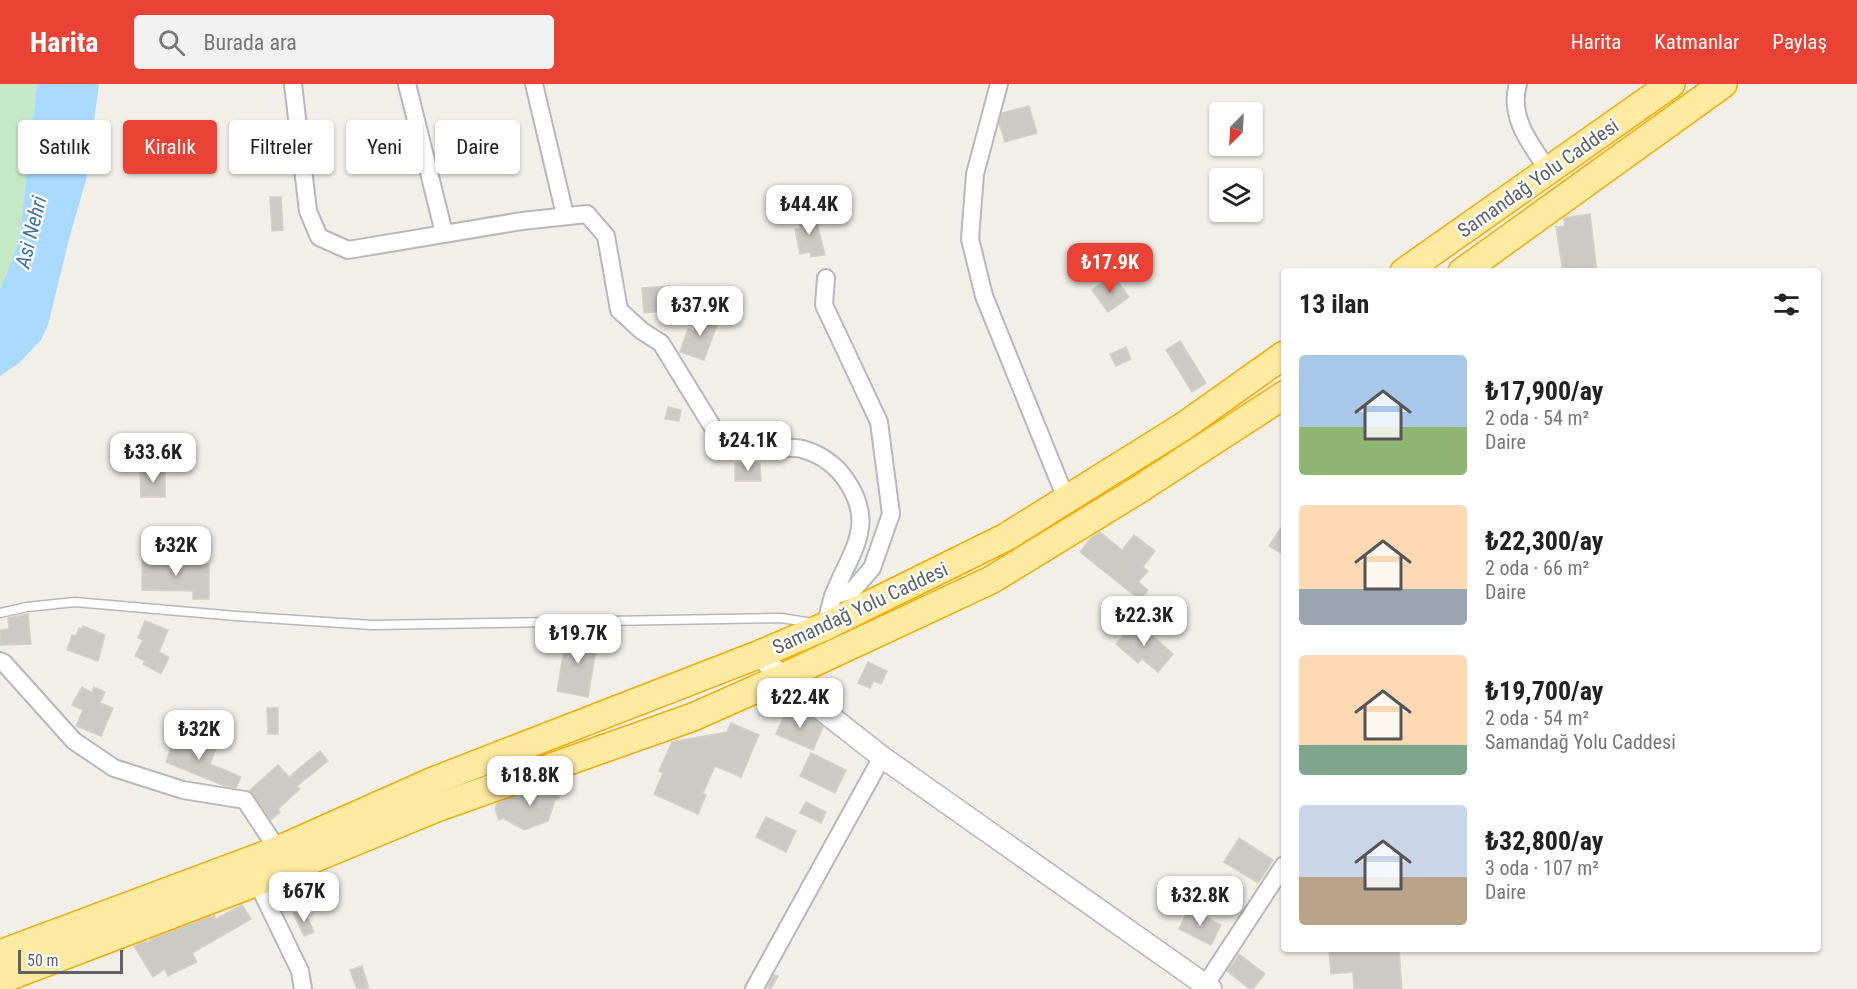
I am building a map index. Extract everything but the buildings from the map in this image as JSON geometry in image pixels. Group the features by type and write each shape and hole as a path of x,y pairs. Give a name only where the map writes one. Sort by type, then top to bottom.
{"highway":[{"name":"Samandağ Yolu Caddesi","path":"1410,268 1671,84"},
{"name":"Samandağ Yolu Caddesi","path":"1468,268 1723,84"},
{"name":"Samandağ Yolu Caddesi","path":"0,954 278,850 433,781 760,654 826,626 1006,537 1067,501 1184,426 1281,357"},
{"name":"Samandağ Yolu Caddesi","path":"0,980 257,882 439,807 693,717 782,678 991,580 1138,490 1281,397"}],"street":[{"path":"293,84 308,211 319,237 348,250 444,233 586,214 606,236 619,310 642,331 661,343 720,439 759,448 800,448 822,457 840,471 853,490 860,508 861,529 854,553 833,596 826,626"},
{"path":"407,84 444,233"},
{"path":"534,84 565,215"},
{"path":"999,84 975,174 970,239 984,296 1067,501"},
{"path":"1518,84 1514,95 1517,118 1549,171"},
{"path":"826,278 824,305 879,422 891,514 872,568 853,590 833,596"},
{"path":"760,654 782,678 882,757 1208,987 1281,870"},
{"path":"0,661 74,741 114,768 183,790 245,800 278,850"},
{"path":"754,989 882,757"},
{"path":"257,882 300,971 303,989"}],"lane":[{"path":"0,613 27,607 75,602 372,625 782,618 826,626"}],"green space":[{"path":"0,84 37,84 33,120 18,120 18,174 27,174 19,241 0,290"}],"water":[{"path":"37,84 99,84 94,120 33,120"},
{"name":"Asi Nehri","path":"27,174 87,174 48,325 41,340 19,363 0,376 0,290 19,241"}]}
